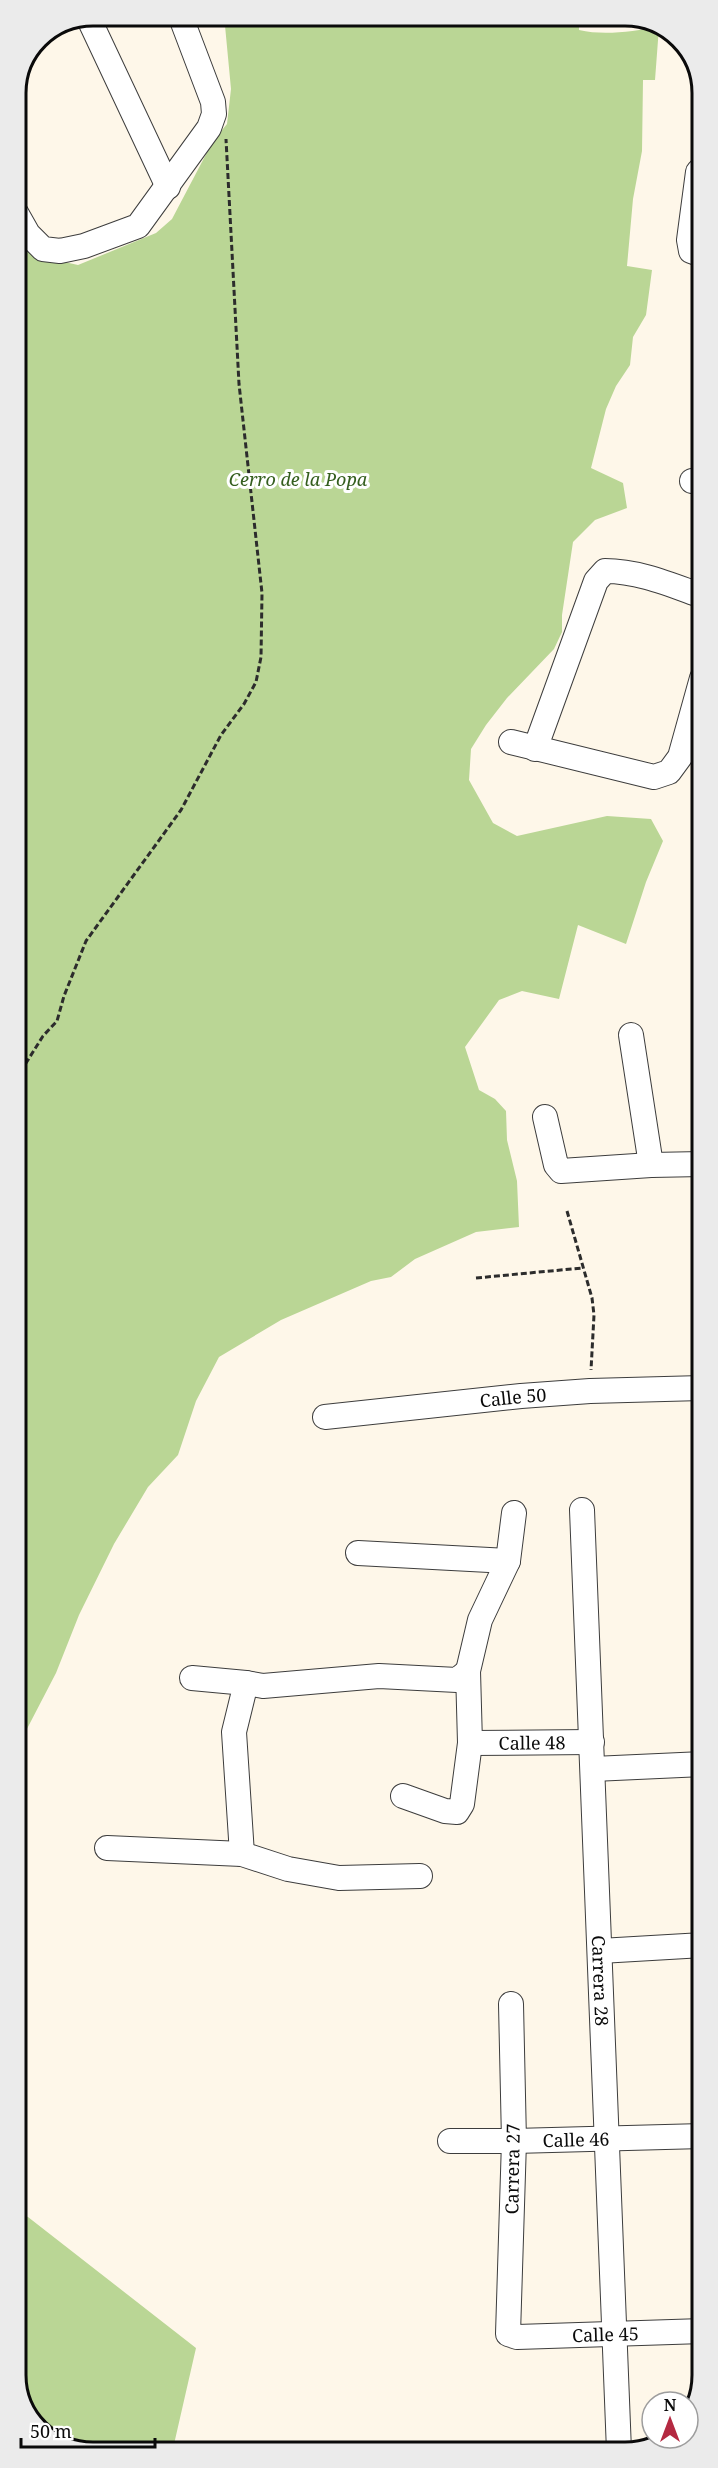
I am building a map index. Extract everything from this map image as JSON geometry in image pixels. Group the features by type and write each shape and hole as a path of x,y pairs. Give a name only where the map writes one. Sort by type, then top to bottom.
{"street":[{"path":"92,26 168,187"},
{"path":"26,230 43,249 60,251 84,246 138,226 209,128 214,114 213,102 184,26"},
{"path":"693,213 689,240 693,252"},
{"path":"535,749 596,581 605,571 623,571 693,593"},
{"path":"511,742 654,777 669,772 680,757 693,710"},
{"path":"630,1035 651,1165"},
{"path":"545,1117 556,1165 561,1171 693,1164"},
{"name":"Calle 50","path":"325,1416 475,1400 590,1391 693,1388"},
{"name":"Carrera 28","path":"582,1510 619,2442"},
{"path":"403,1796 445,1811 457,1812 462,1804 470,1743 468,1671 480,1620 508,1561 514,1513"},
{"path":"358,1553 508,1561"},
{"path":"192,1678 263,1686 379,1676 457,1680 468,1671"},
{"path":"242,1854 234,1732 246,1683"},
{"name":"Calle 48","path":"470,1743 592,1742"},
{"path":"593,1769 693,1764"},
{"path":"107,1848 242,1854 288,1869 339,1878 420,1876"},
{"path":"600,1951 693,1946"},
{"name":"Carrera 27","path":"508,2334 514,2141 511,2004"},
{"name":"Calle 46","path":"450,2141 693,2136"},
{"name":"Calle 45","path":"508,2334 517,2337 693,2331"}],"path":[{"path":"26,1063 43,1036 57,1021 64,996 87,941 181,810 221,735 244,704 256,682 261,657 262,593 239,384 225,131 214,114"},
{"path":"567,1210 592,1298 594,1315 590,1391"},
{"path":"476,1278 582,1268"}],"green space":[{"name":"Cerro de la Popa","path":"225,26 579,26 579,30 589,32 644,29 658,35 655,80 643,80 642,151 633,199 627,266 652,270 646,315 633,337 630,365 616,386 606,409 591,468 623,483 627,508 595,520 573,542 562,615 562,632 554,649 507,698 486,725 471,749 469,780 493,823 517,836 607,816 651,819 663,841 646,882 626,944 578,925 559,999 522,991 499,1000 465,1047 479,1090 495,1099 506,1111 507,1140 517,1181 519,1227 476,1232 415,1259 391,1277 371,1281 281,1320 219,1357 196,1401 178,1455 148,1487 114,1544 79,1615 56,1673 26,1731 26,250 33,255 78,265 156,233 172,219 213,141 227,124 231,89"},
{"path":"26,2216 28,2217 196,2348 175,2442 88,2442 59,2434 48,2426 34,2409 27,2389"}]}
